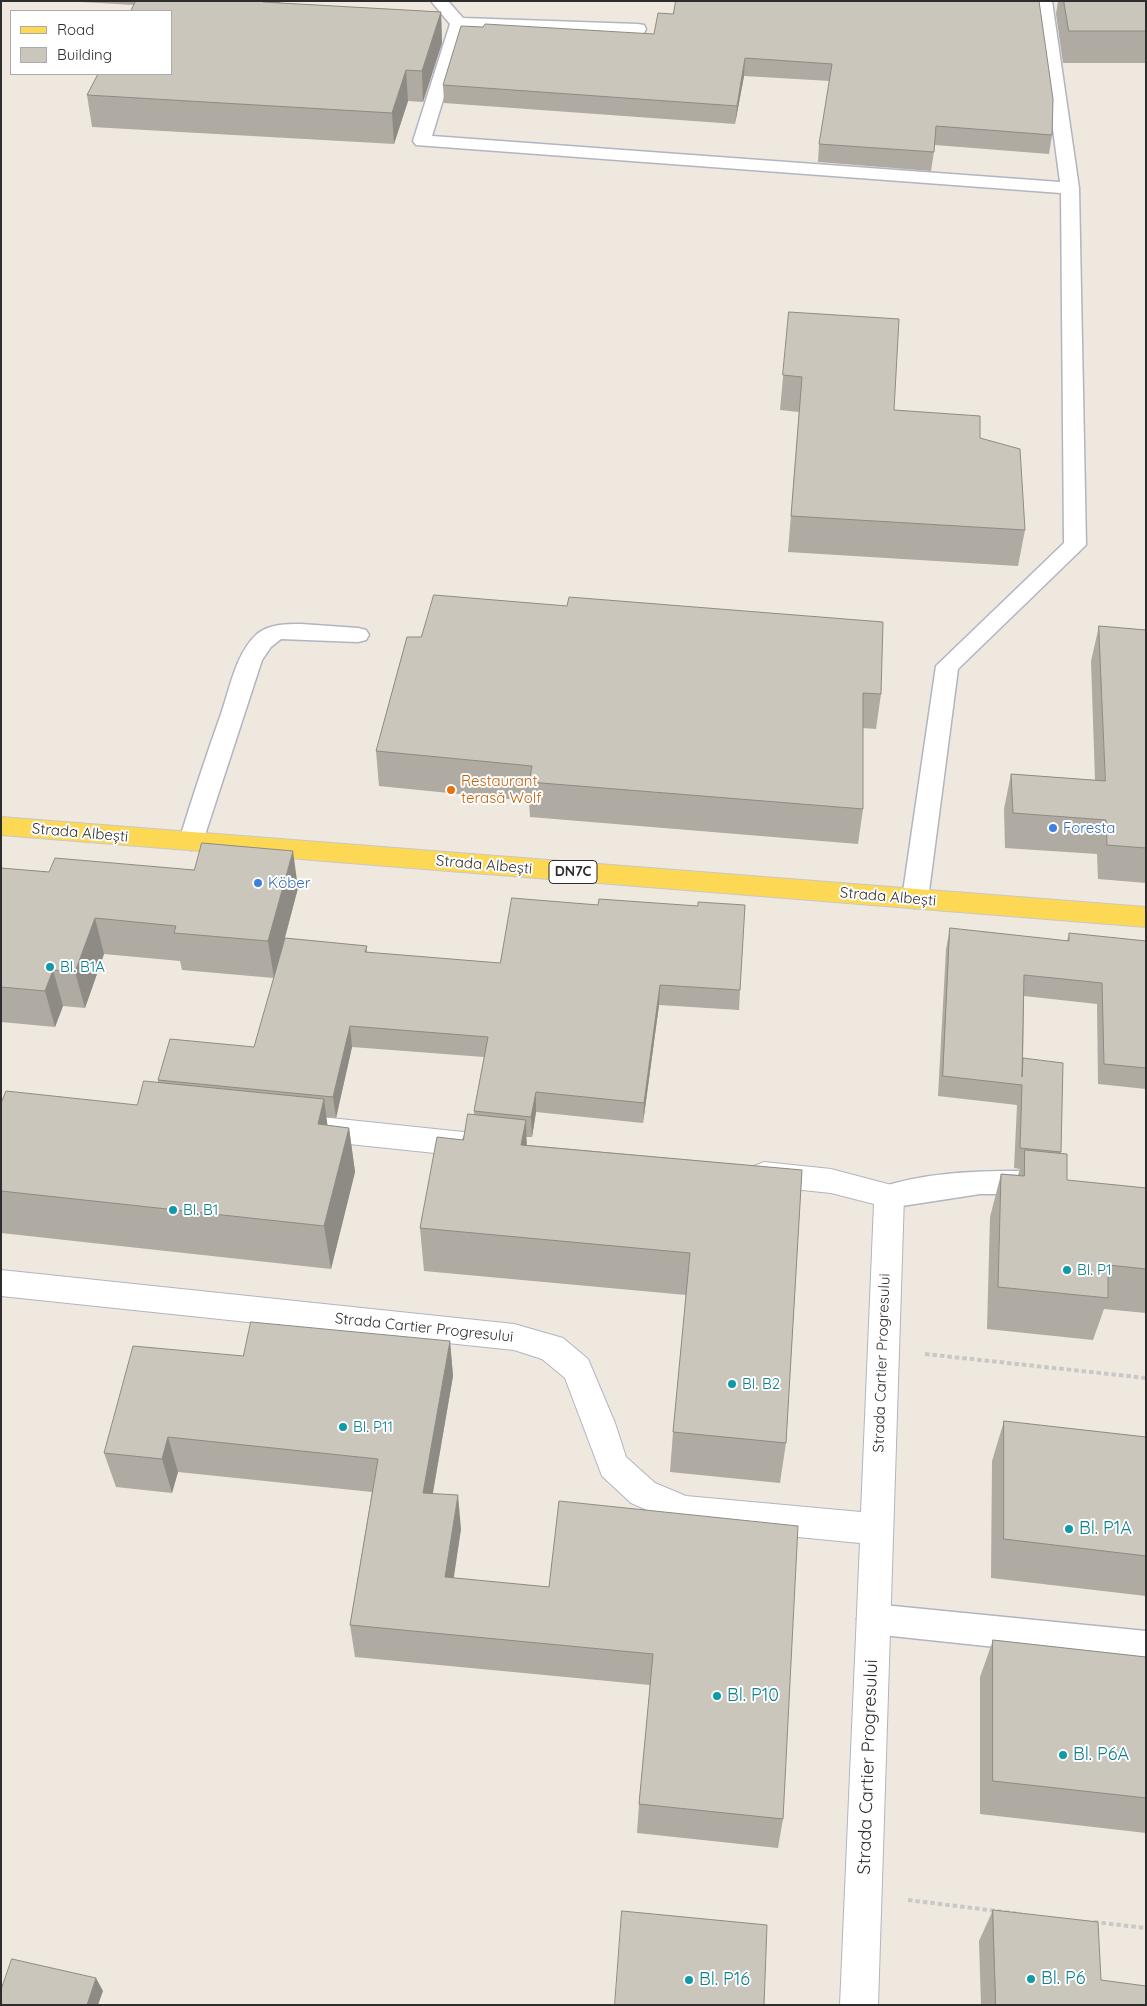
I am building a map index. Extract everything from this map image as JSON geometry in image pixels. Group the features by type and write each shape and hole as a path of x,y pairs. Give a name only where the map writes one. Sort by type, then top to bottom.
{"main road":[{"name":"Strada Albești","path":"1,826 1146,917"}],"street":[{"path":"288,1126 495,1147"},
{"path":"742,1172 831,1181 889,1196"},
{"name":"Strada Cartier Progresului","path":"859,2005 889,1196"},
{"name":"Strada Cartier Progresului","path":"1,1283 514,1337 552,1348 576,1369 599,1423 614,1466 643,1493 684,1511 876,1529"}],"lane":[{"path":"439,1 458,23 638,29"},
{"path":"915,899 947,666 1075,545 1070,188 1044,1"},
{"path":"458,23 422,141 1070,188"},
{"path":"191,841 251,660 259,644 274,633 292,631 358,635"},
{"path":"889,1196 942,1186 1014,1181 1061,1186"},
{"path":"873,1619 1146,1647"}],"path":[{"path":"883,1350 1146,1378"},
{"path":"863,1895 1029,1914"},
{"path":"1087,1921 1146,1928"}],"building":[{"path":"136,1 263,1 441,12 422,71 406,70 392,113 87,95 97,75 172,75 172,10 132,10"},
{"path":"676,1 1039,1 1053,99 1052,135 936,126 934,152 819,144 832,64 745,58 737,106 443,85 461,26 483,27 485,24 654,34 658,13 673,14"},
{"path":"1064,1 1146,1 1146,31 1069,31"},
{"path":"789,312 899,319 894,410 980,416 980,438 1020,449 1025,530 791,516 802,377 783,375"},
{"path":"434,595 567,606 569,597 883,622 881,694 863,693 863,809 529,782 532,766 376,751 407,637 421,637"},
{"path":"1099,626 1146,630 1146,848 1107,845 1106,820 1013,813 1011,774 1105,781"},
{"path":"202,843 293,851 268,941 174,933 176,926 95,918 75,972 53,970 45,991 1,987 1,868 49,872 55,858 194,870"},
{"path":"512,898 598,905 599,899 698,906 698,902 745,905 740,990 660,985 644,1103 536,1092 531,1117 474,1111 488,1037 350,1026 333,1097 158,1080 170,1039 254,1047 285,938 367,946 365,952 500,963"},
{"path":"950,928 1069,941 1069,933 1146,941 1146,1068 1104,1064 1102,983 1024,975 1022,1077 1023,1058 1063,1063 1061,1152 1020,1148 1022,1085 943,1076"},
{"path":"144,1081 324,1099 318,1124 349,1128 324,1226 1,1191 1,1103 6,1091 137,1105"},
{"name":"Bl. B2","path":"468,1114 526,1120 521,1145 802,1170 786,1443 673,1432 690,1253 420,1228 437,1137 463,1140"},
{"path":"1025,1150 1067,1154 1067,1180 1146,1188 1146,1269 1108,1265 1108,1298 998,1287 1001,1174 1024,1176"},
{"path":"251,1322 450,1341 423,1493 458,1495 445,1577 549,1587 559,1501 798,1526 783,1819 639,1804 653,1654 350,1625 378,1459 168,1437 162,1459 104,1453 133,1346 243,1356"},
{"name":"Bl. P1A","path":"1004,1421 1146,1437 1146,1556 1004,1539"},
{"name":"Bl. P6A","path":"993,1640 1146,1657 1146,1798 993,1781"},
{"path":"993,1910 1098,1922 1101,1980 1146,1986 1146,2005 996,2005"},
{"name":"Bl. P16","path":"622,1911 767,1925 764,2005 615,2005"},
{"path":"12,1959 96,1978 87,2005 1,2005 1,1990"}],"place":[{"name":"Restaurant terasă Wolf","path":"451,790"},
{"name":"Foresta","path":"1053,828"},
{"name":"Köber","path":"258,883"},
{"name":"Bl. B1A","path":"50,967"},
{"name":"Bl. B1","path":"173,1210"},
{"name":"Bl. P1","path":"1067,1270"},
{"name":"Bl. B2","path":"732,1384"},
{"name":"Bl. P11","path":"343,1427"},
{"name":"Bl. P1A","path":"1069,1529"},
{"name":"Bl. P10","path":"717,1696"},
{"name":"Bl. P6A","path":"1063,1755"},
{"name":"Bl. P6","path":"1031,1979"},
{"name":"Bl. P16","path":"689,1980"}]}
